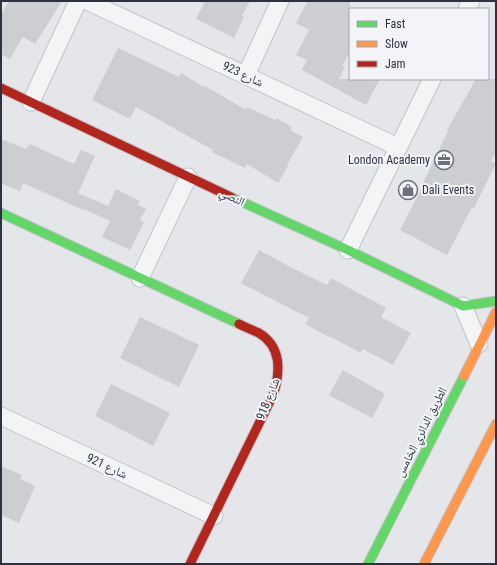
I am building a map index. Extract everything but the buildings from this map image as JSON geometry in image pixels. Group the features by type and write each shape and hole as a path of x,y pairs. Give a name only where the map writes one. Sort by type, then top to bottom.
{"street":[{"path":"30,102 78,1"},
{"name":"شارع 923","path":"87,1 398,147"},
{"path":"246,75 280,1"},
{"path":"348,250 432,80"},
{"name":"النصي","path":"1,88 188,177 348,250 463,306"},
{"path":"140,278 188,177"},
{"name":"شارع 918","path":"1,213 260,334 270,342 276,353 279,366 278,378 274,393 190,564"},
{"path":"479,344 463,306 496,301"},
{"name":"الطريق الدائري الخامس","path":"368,564 496,312"},
{"name":"شارع 921","path":"1,416 214,516"},
{"path":"424,564 496,424"}],"traffic: fast":[{"path":"231,197 348,250 463,306 496,301"},
{"path":"1,213 239,324"},
{"path":"368,564 464,376"}],"traffic: slow":[{"path":"464,376 496,312"},
{"path":"424,564 496,424"}],"traffic: jam":[{"path":"1,88 231,197"},
{"path":"190,564 274,393 276,385 278,368 272,345 259,333 239,324"}],"place":[{"name":"London Academy","path":"444,160"},
{"name":"Dali Events","path":"408,190"}]}
